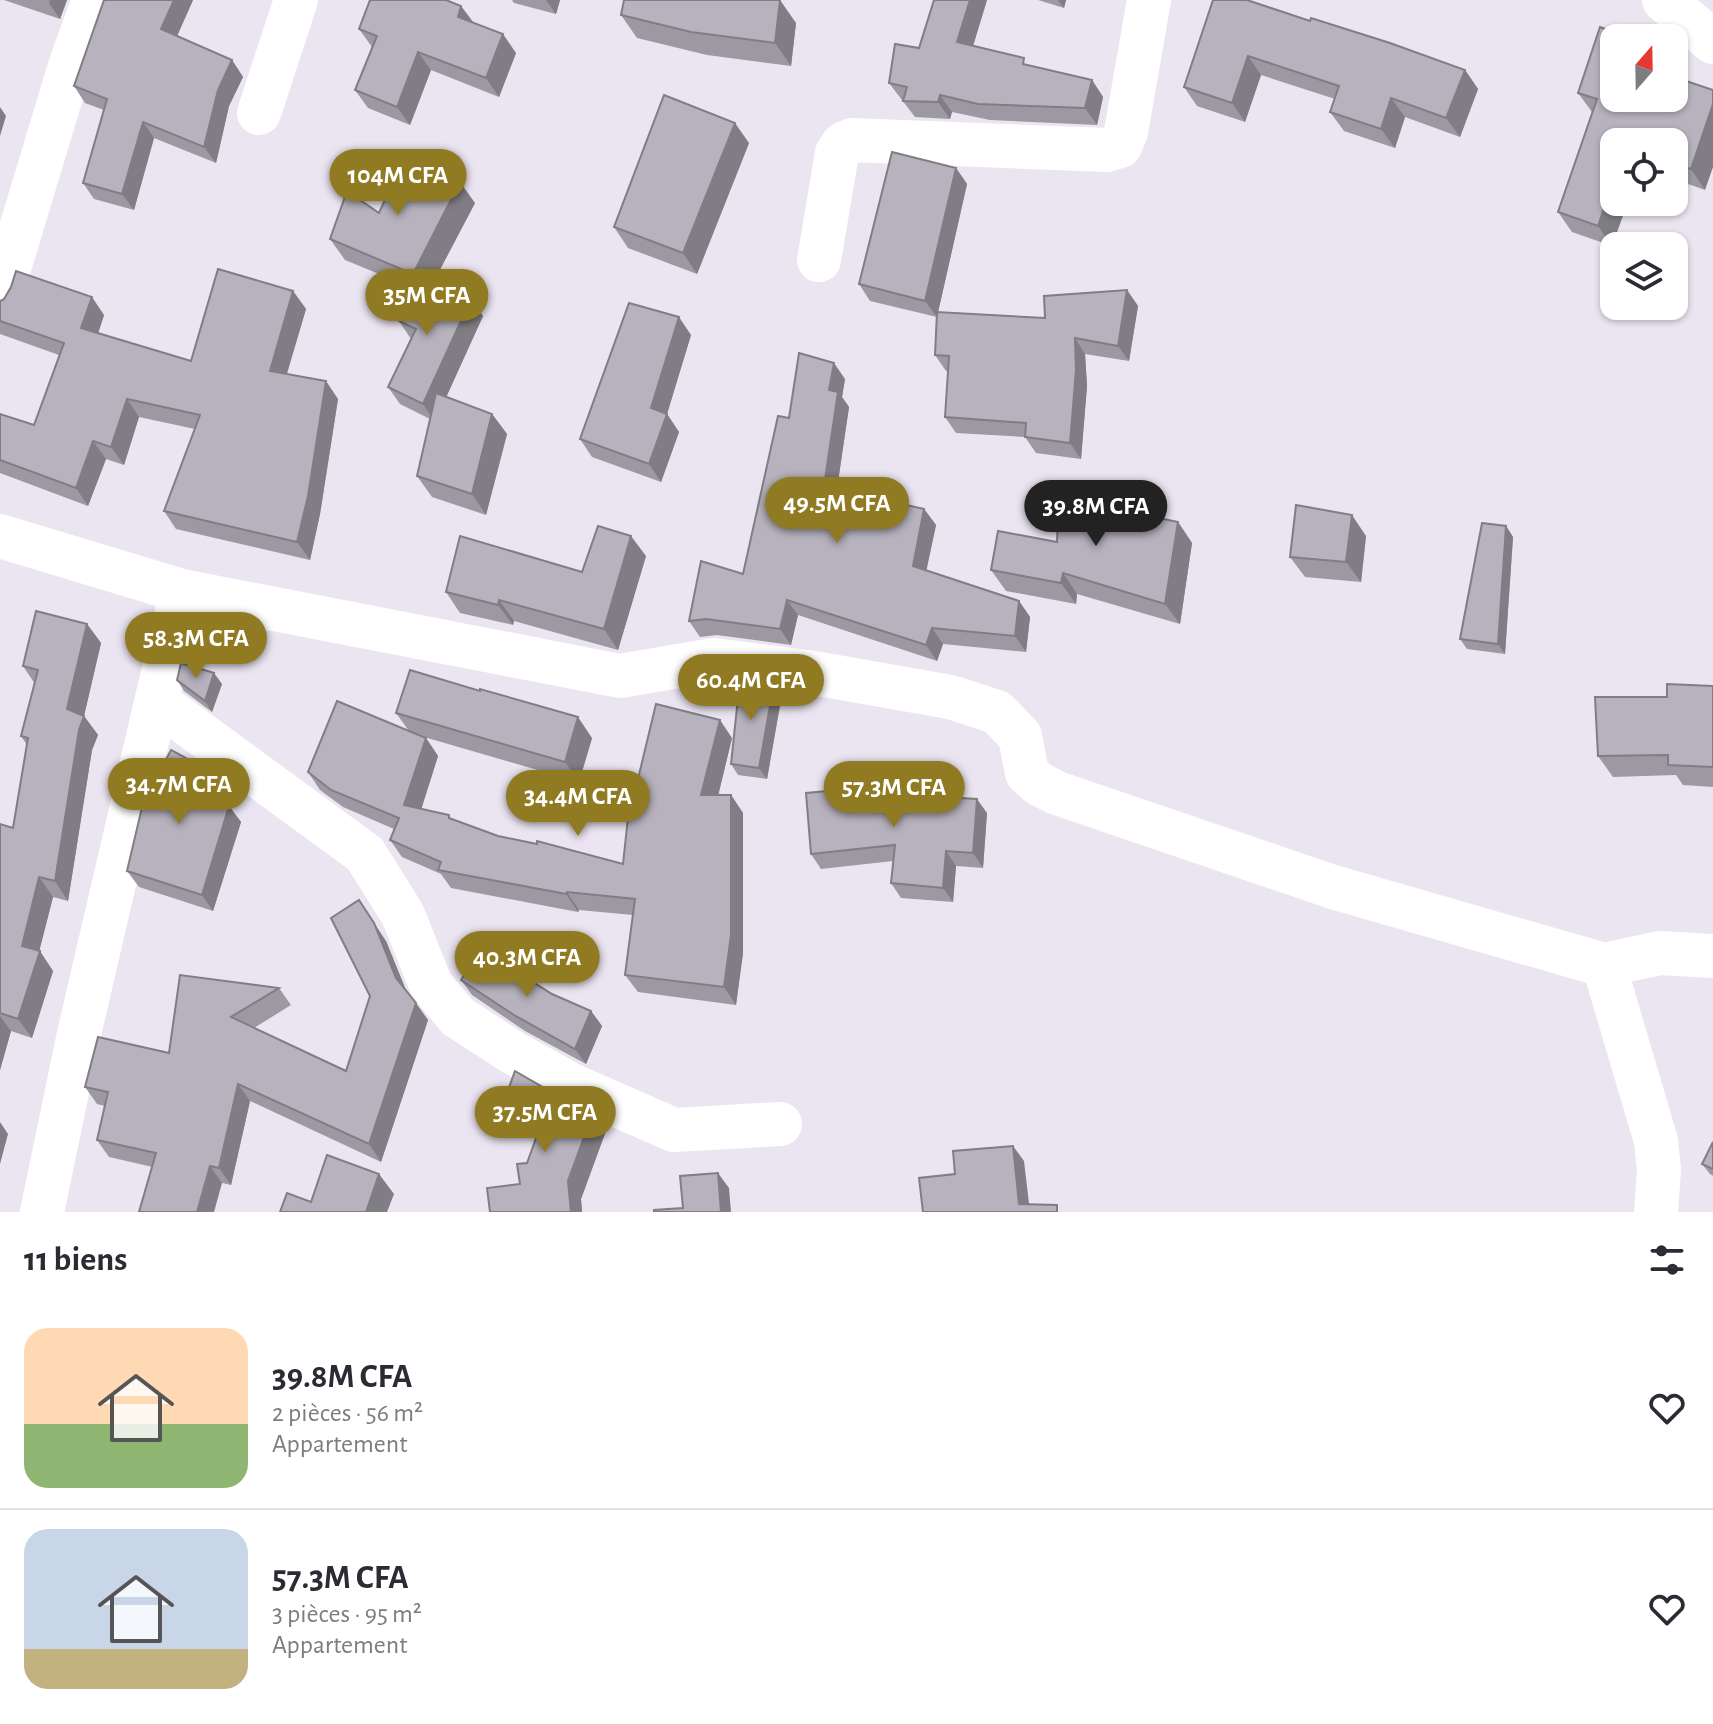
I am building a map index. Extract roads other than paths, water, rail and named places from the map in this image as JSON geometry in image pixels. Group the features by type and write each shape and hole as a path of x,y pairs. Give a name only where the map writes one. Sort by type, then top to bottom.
{"street":[{"path":"0,298 71,63 94,0"},
{"path":"259,113 296,0"},
{"path":"819,260 837,153 843,144 852,140 1107,150 1120,146 1126,132 1149,0"},
{"path":"1664,0 1713,42"},
{"path":"0,536 182,591 620,676 714,660 808,672 950,697 997,712 1020,736 1027,773 1039,784 1057,793 1333,887 1604,965 1660,953 1713,956"},
{"path":"42,1212 79,1034 182,591"},
{"path":"157,702 365,854 403,915 431,985 458,1017 571,1085 674,1130 780,1124"},
{"path":"1604,965 1656,1141 1659,1170 1656,1212"}]}
